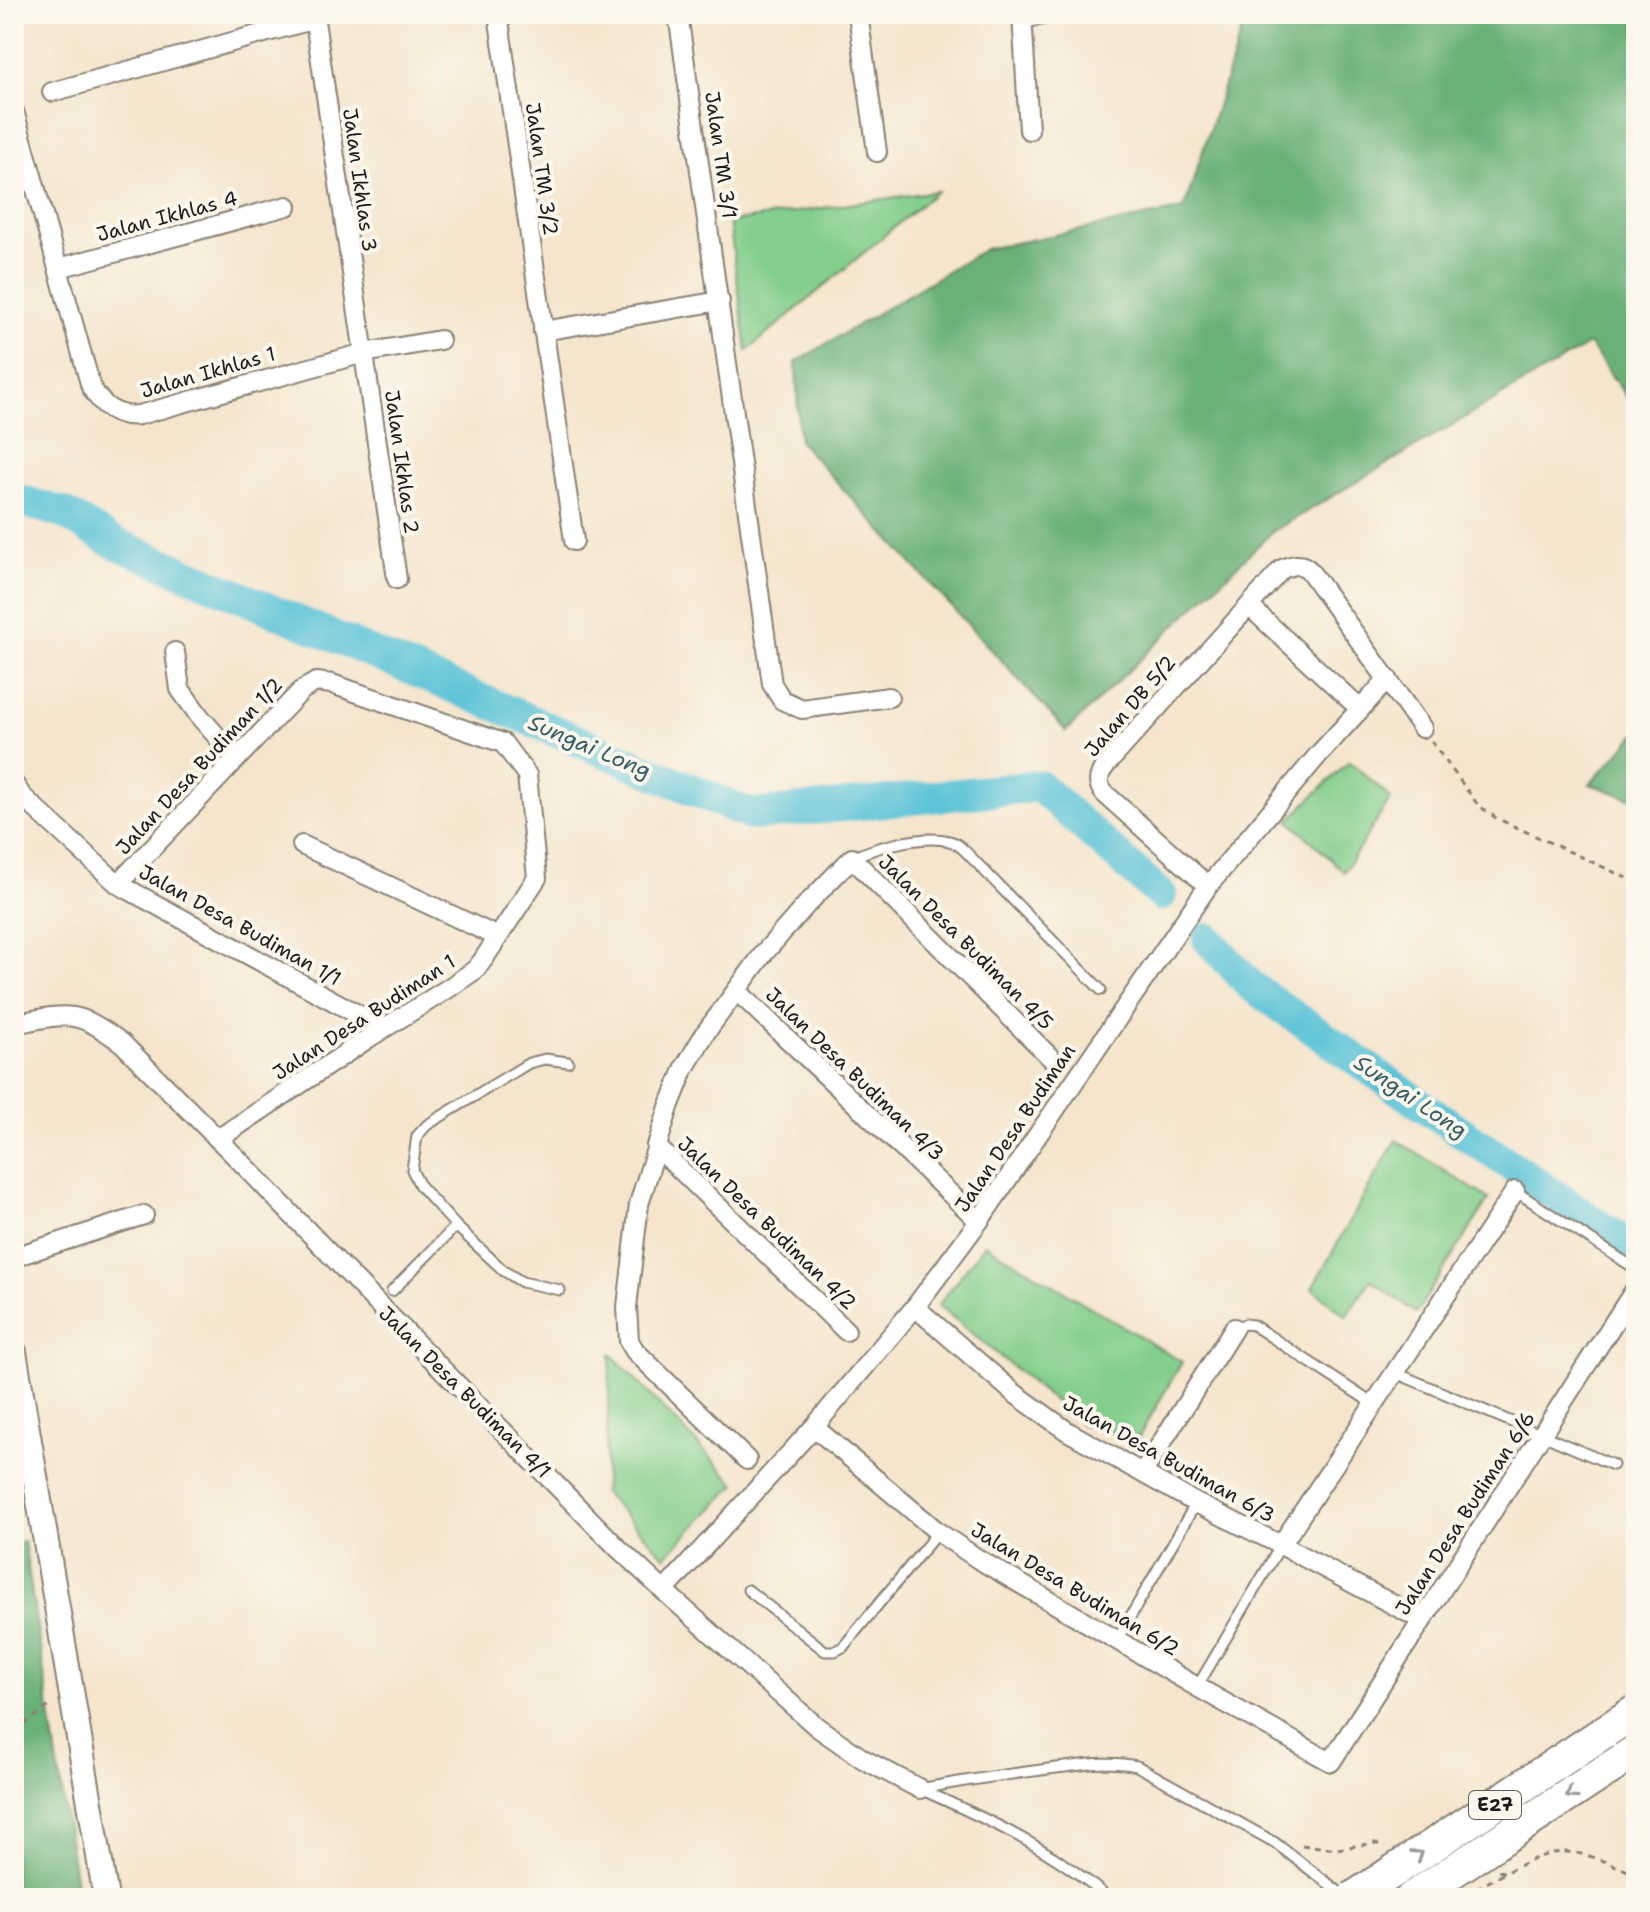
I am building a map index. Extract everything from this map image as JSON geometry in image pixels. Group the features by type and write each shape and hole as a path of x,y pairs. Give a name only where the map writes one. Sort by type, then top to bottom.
{"highway":[{"name":"E27","path":"1350,1898 1636,1711"},
{"name":"E27","path":"1412,1898 1636,1751"}],"street":[{"name":"Jalan TM 3/2","path":"498,14 574,541"},
{"name":"Jalan TM 3/1","path":"678,14 772,684 782,700 802,709 889,697"},
{"path":"858,14 877,152"},
{"path":"1029,130 1022,16 1048,14"},
{"path":"52,92 315,16"},
{"name":"Jalan Ikhlas 3","path":"315,16 364,353"},
{"name":"Jalan Ikhlas 1","path":"14,111 91,387 108,408 124,415 139,415 364,353 440,340"},
{"name":"Jalan Ikhlas 4","path":"59,268 287,206"},
{"path":"543,331 720,301"},
{"name":"Jalan Ikhlas 2","path":"364,353 397,579"},
{"name":"Jalan DB 5/2","path":"1208,886 1104,793 1099,787 1098,777 1106,765 1282,569 1298,565 1309,570 1388,679"},
{"path":"1249,606 1360,709"},
{"path":"175,652 180,689 236,758"},
{"path":"1388,679 1422,728"},
{"name":"Jalan Desa Budiman","path":"664,1591 814,1427 915,1307 979,1221 1208,886 1319,754 1388,679"},
{"name":"Jalan Desa Budiman 1/2","path":"118,884 302,690 316,682 332,684 503,743 527,775"},
{"name":"Jalan Desa Budiman 1","path":"218,1139 383,1028 466,978 483,960 537,878 527,775"},
{"name":"Jalan Desa Budiman 1/1","path":"14,784 22,796 118,884 383,1028"},
{"path":"302,845 498,937"},
{"path":"747,1460 639,1356 629,1341 627,1307 639,1204 669,1107 685,1067 706,1032 764,953 852,858"},
{"name":"Jalan Desa Budiman 4/5","path":"852,858 1050,1057"},
{"name":"Jalan Desa Budiman 4/3","path":"737,991 979,1221"},
{"name":"Jalan Desa Budiman 4/1","path":"14,1024 67,1015 84,1018 122,1043 664,1591 817,1727 863,1759 920,1789"},
{"name":"Jalan Desa Budiman 4/2","path":"656,1146 846,1331"},
{"path":"1281,1545 1515,1191"},
{"path":"14,1257 144,1215"},
{"name":"Jalan Desa Budiman 6/6","path":"1331,1762 1636,1288"},
{"path":"378,1304 392,1291"},
{"name":"Jalan Desa Budiman 6/3","path":"915,1307 1014,1393 1067,1431 1196,1503 1422,1620"},
{"path":"1143,1472 1234,1328"},
{"path":"14,1352 106,1898"},
{"name":"Jalan Desa Budiman 6/2","path":"814,1427 938,1532 986,1564 1331,1762"}],"lane":[{"path":"852,858 885,845 935,839 953,842 1101,990"},
{"path":"560,1290 522,1282 504,1271 456,1226 415,1179 412,1170 417,1136 427,1125 529,1063 545,1059 568,1062"},
{"path":"1515,1191 1636,1269"},
{"path":"392,1291 456,1226"},
{"path":"1234,1328 1253,1325 1375,1405"},
{"path":"1396,1373 1613,1465"},
{"path":"1117,1640 1196,1503"},
{"path":"748,1590 825,1651 835,1651 843,1647 938,1532"},
{"path":"1197,1687 1281,1545"},
{"path":"920,1789 982,1777 1080,1766 1120,1762 1137,1766 1274,1842 1350,1898"},
{"path":"920,1789 1025,1839 1060,1860 1108,1898"}],"path":[{"path":"1422,728 1478,805 1496,818 1636,882"},
{"path":"14,1731 71,1690"},
{"path":"1459,1898 1539,1857 1562,1852 1587,1856 1636,1874"}],"green space":[{"path":"1284,14 1636,14 1636,410 1589,344 1272,532 1066,731 799,441 796,362 985,249 1184,209 1244,23"},
{"path":"937,191 747,351 729,222"},
{"path":"1636,734 1636,800 1590,784"},
{"path":"1349,761 1391,798 1344,872 1289,820"},
{"path":"1396,1140 1489,1199 1416,1313 1371,1280 1346,1316 1312,1288"},
{"path":"985,1244 1182,1362 1138,1438 1083,1425 938,1305"},
{"path":"611,1354 736,1484 665,1557 604,1493"},
{"path":"24,1541 78,1898 14,1898 14,1544"}],"waterway":[{"name":"Sungai Long","path":"14,499 64,513 110,541 752,815 1039,786 1161,895"},
{"name":"Sungai Long","path":"1208,939 1250,985 1624,1242"}]}
